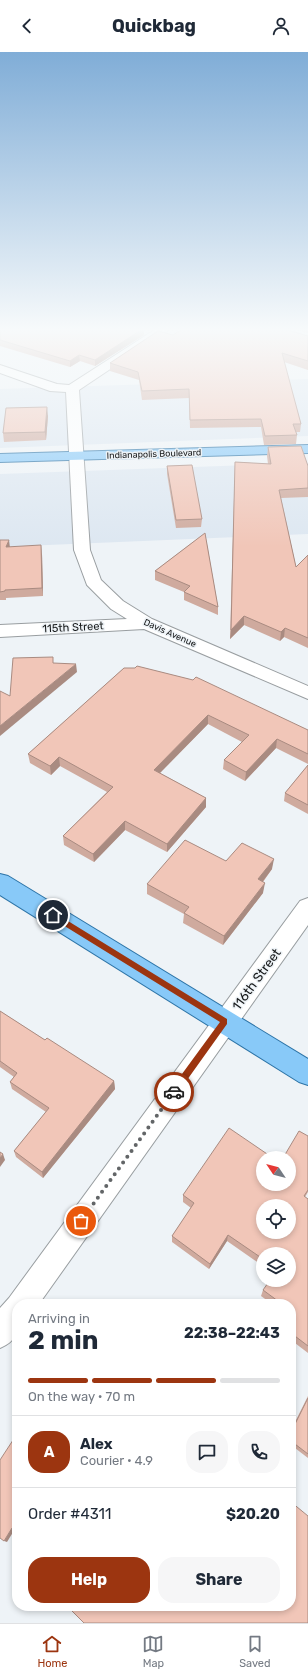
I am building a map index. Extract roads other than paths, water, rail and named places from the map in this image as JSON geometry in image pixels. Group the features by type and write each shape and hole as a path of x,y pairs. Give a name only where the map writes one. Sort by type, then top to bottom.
{"main road":[{"name":"Indianapolis Boulevard","path":"0,458 308,449"},
{"path":"0,883 308,1073"}],"street":[{"path":"73,400 77,456"},
{"name":"Davis Avenue","path":"77,456 82,550 93,582 117,605 146,624 308,693"},
{"name":"115th Street","path":"0,631 146,624"},
{"name":"116th Street","path":"25,1299 308,907"},
{"path":"0,1333 12,1316"}]}
